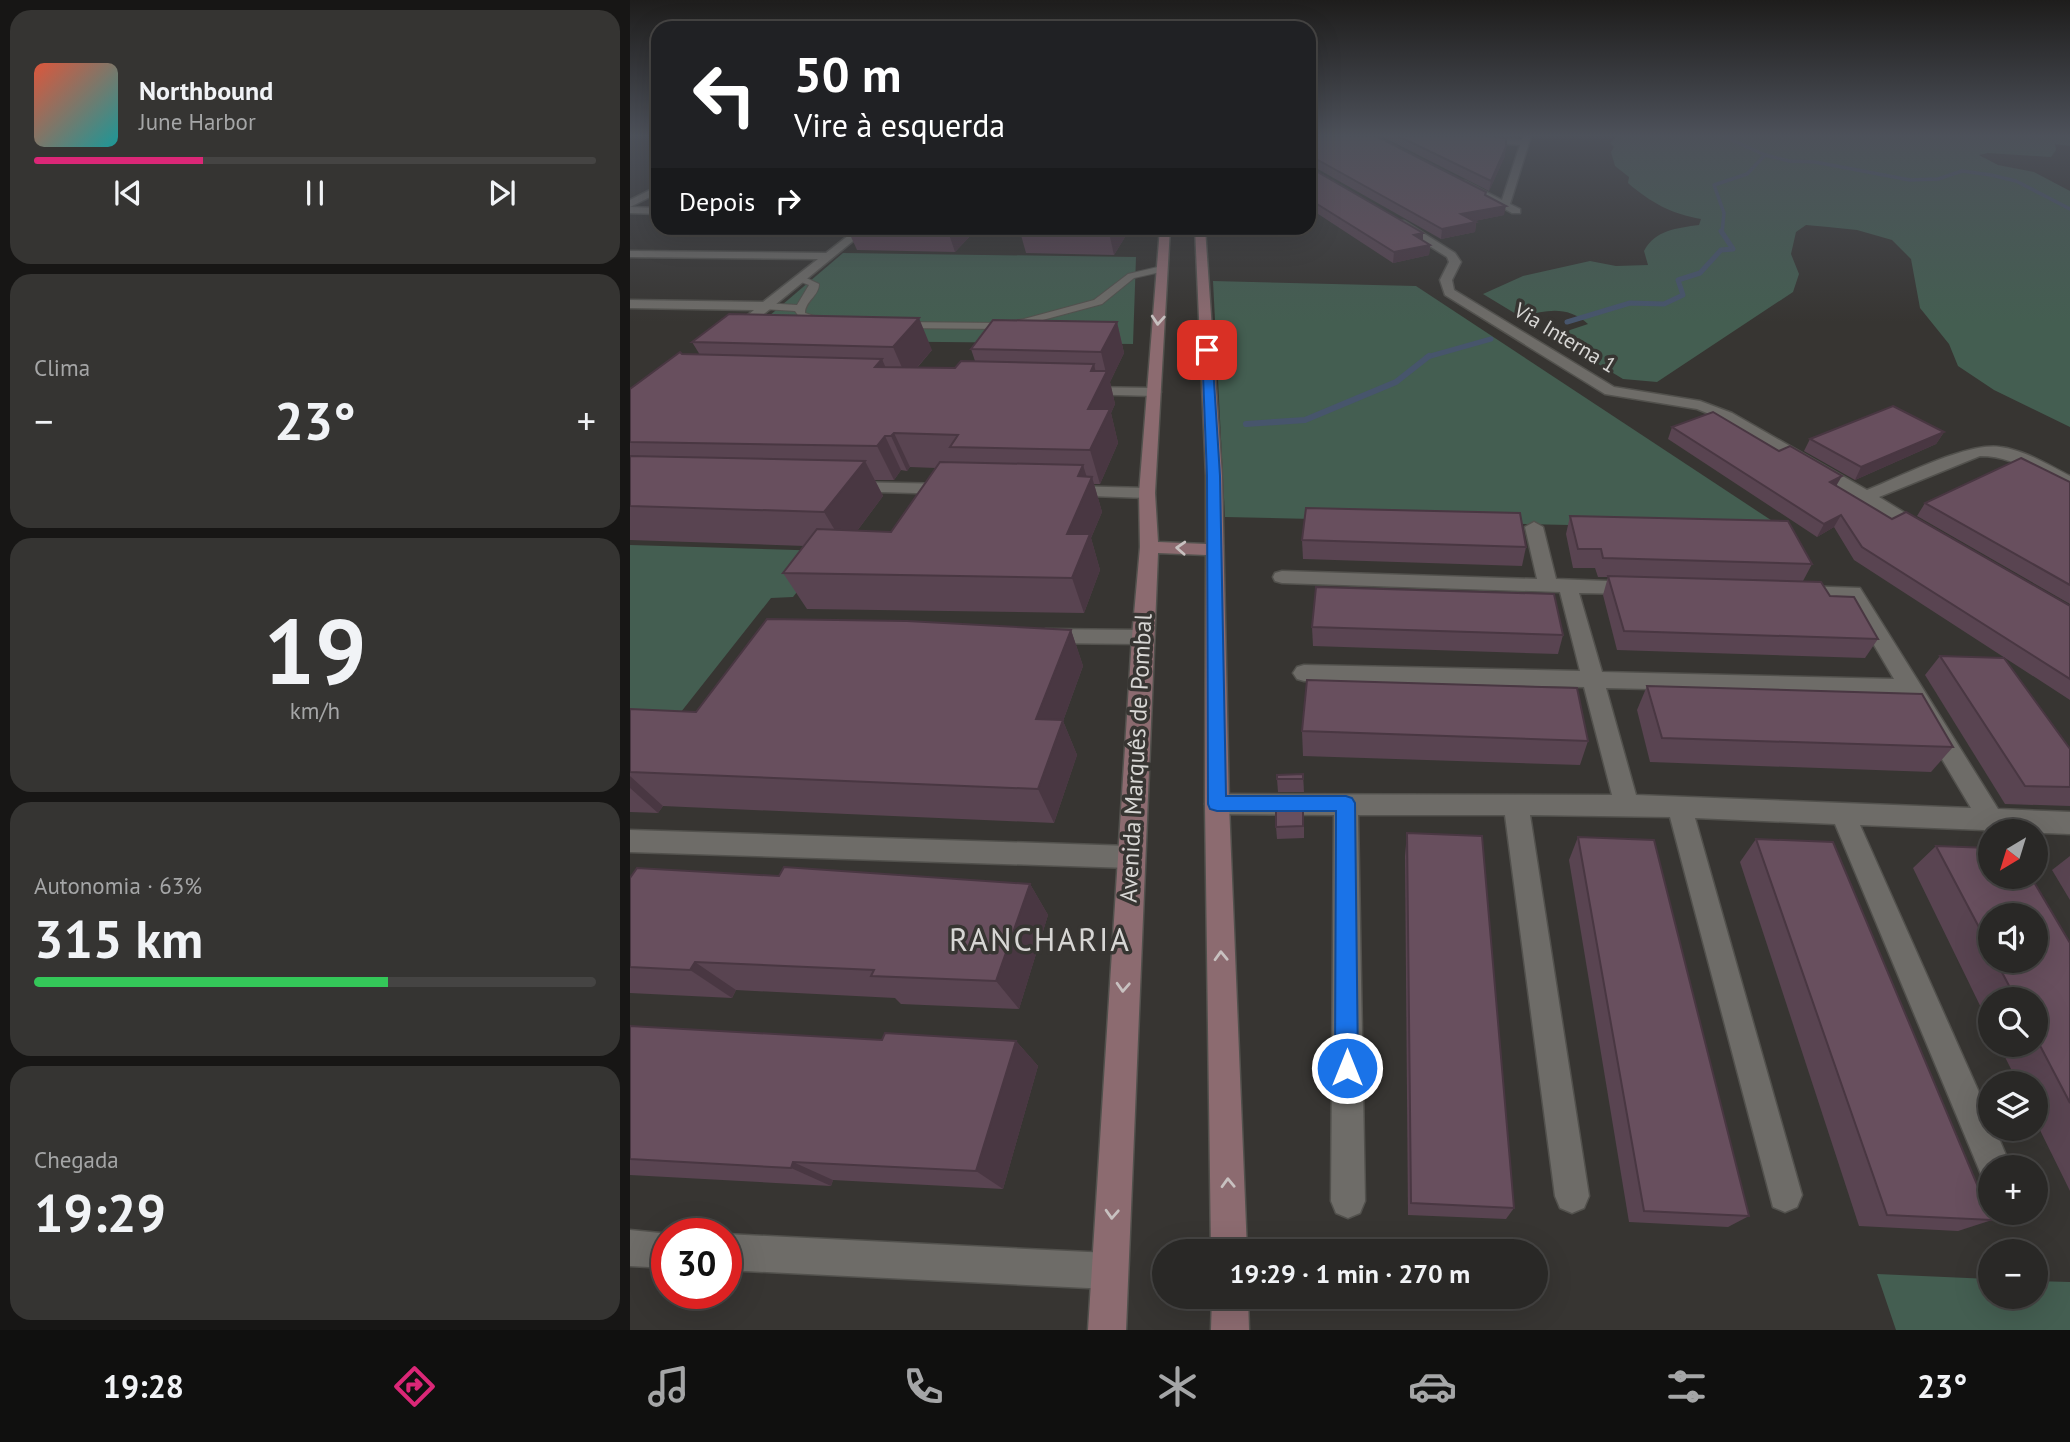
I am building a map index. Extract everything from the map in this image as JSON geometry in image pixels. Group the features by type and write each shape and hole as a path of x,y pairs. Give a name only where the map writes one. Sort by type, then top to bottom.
{"main road":[{"name":"Avenida Marquês de Pombal","path":"1107,1330 1130,858 1149,547 1147,493 1165,235"},
{"path":"1200,235 1213,463 1217,804 1229,1239"},
{"path":"1149,547 1213,550"},
{"path":"1230,1309 1230,1330"}],"street":[{"path":"1492,198 1516,211"},
{"path":"1505,205 1507,198"},
{"path":"630,210 651,211"},
{"name":"Via Interna 1","path":"1387,215 1451,255 1455,262 1445,278 1449,292 1596,384 1610,391 1632,396 1656,397 1700,405 1727,416 1939,539"},
{"path":"723,340 855,235"},
{"path":"630,254 827,257"},
{"path":"630,313 636,305 764,306"},
{"path":"1069,390 1154,392"},
{"path":"1867,496 1978,451 1999,451 2024,458 2070,482"},
{"path":"840,487 965,489"},
{"path":"1049,491 1147,493"},
{"path":"1534,527 1593,682 1627,805"},
{"path":"1282,577 1649,589"},
{"path":"1785,592 1853,593 1990,819"},
{"path":"1030,636 1142,637"},
{"path":"1304,673 1593,682 1910,687"},
{"path":"1346,803 1348,1201"},
{"path":"1516,803 1572,1196"},
{"path":"1217,804 1627,805 1843,814 1978,825"},
{"path":"1680,809 1785,1195"},
{"path":"1843,814 1990,1155"},
{"path":"2048,824 2070,823"},
{"path":"630,841 1130,858"},
{"path":"630,1248 651,1249"},
{"path":"742,1253 1109,1270"}],"lane":[{"path":"889,325 1002,326 1024,322 1098,302 1130,276 1162,269"},
{"path":"799,278 814,284 814,289 800,308 800,314 806,319 834,324"},
{"path":"764,306 800,308"}],"green space":[{"path":"1648,198 2070,198 2070,427 1994,390 1958,366 1949,344 1920,308 1911,259 1892,240 1857,230 1806,225 1796,232 1791,254 1799,274 1793,292 1657,382 1623,379 1552,336 1588,324 1580,318 1556,311 1521,317 1483,294 1523,276 1590,261 1616,266 1648,265 1644,251 1654,239 1667,231 1699,225 1701,219 1662,207"},
{"path":"843,253 1136,257 1133,344 741,340"},
{"path":"1213,281 1416,286 1786,530 1225,517"},
{"path":"630,545 829,551 793,597 771,598 677,717 630,715"},
{"path":"1877,1274 1978,1278 1978,1309 2048,1309 2048,1281 2070,1282 2070,1330 1896,1330"}],"building":[{"path":"1316,198 1363,198 1423,233 1414,235 1430,245 1394,252 1316,203"},
{"path":"1386,198 1491,198 1506,206 1461,214 1476,222 1442,229"},
{"path":"729,314 919,318 893,347 692,342"},
{"path":"993,320 1117,322 1101,352 971,349"},
{"path":"680,352 882,359 875,367 955,368 961,361 1094,364 1091,371 1107,371 1088,409 1110,409 1090,450 950,447 958,435 894,433 885,436 877,446 630,442 630,389"},
{"path":"1893,406 1944,432 1861,467 1810,439"},
{"path":"1713,412 1779,451 1790,446 1842,476 1830,482 1892,519 1906,512 2070,606 2070,679 1862,547 1841,515 1824,524 1672,427"},
{"path":"630,456 865,461 824,512 630,506"},
{"path":"2021,458 2070,482 2070,585 1925,503"},
{"path":"940,462 1083,465 1078,476 1092,477 1067,534 1090,534 1072,578 783,573 817,529 891,532"},
{"path":"1306,508 1520,513 1526,547 1302,540"},
{"path":"1570,516 1788,521 1812,564 1603,558 1601,549 1578,549"},
{"path":"1608,576 1821,582 1830,596 1854,597 1878,639 1624,631"},
{"path":"1316,587 1554,594 1563,635 1312,627"},
{"path":"767,619 907,621 1071,630 1036,719 1063,720 1038,789 630,772 630,709 696,712"},
{"path":"1940,656 2004,658 2070,749 2070,787 2025,786"},
{"path":"1307,680 1577,688 1588,741 1302,731"},
{"path":"1647,686 1922,694 1953,747 1662,738"},
{"path":"1303,774 1303,779 1277,779 1277,775"},
{"path":"1276,805 1303,805 1303,826 1276,827"},
{"path":"1407,833 1482,836 1514,1208 1411,1203"},
{"path":"1578,837 1654,840 1749,1216 1644,1211"},
{"path":"1756,839 1833,842 1978,1187 1978,1219 1887,1215"},
{"path":"1936,846 1978,848 1978,889 2038,889 2046,903 1978,903 1978,925"},
{"path":"784,867 1030,884 996,981 871,976 874,970 695,962 690,970 630,967 630,878 637,868 779,876"},
{"path":"2048,906 2070,943 2070,1103 2046,1057 2048,987 2010,987 2002,973 2048,973"},
{"path":"630,1026 882,1040 885,1033 1016,1041 976,1171 793,1162 791,1168 630,1159"}],"waterway":[{"path":"1719,198 1724,213 1722,233"},
{"path":"2049,198 2070,209"},
{"path":"1567,322 1630,303 1664,304 1683,295 1678,280 1700,273 1721,250 1733,249 1722,233"},
{"path":"1428,357 1491,339"},
{"path":"1246,424 1305,420 1396,382 1428,357"}],"district":[{"name":"RANCHARIA","path":"1040,940"}],"route":[{"path":"1207,350 1213,476 1217,804 1346,803 1347,1068"}]}
